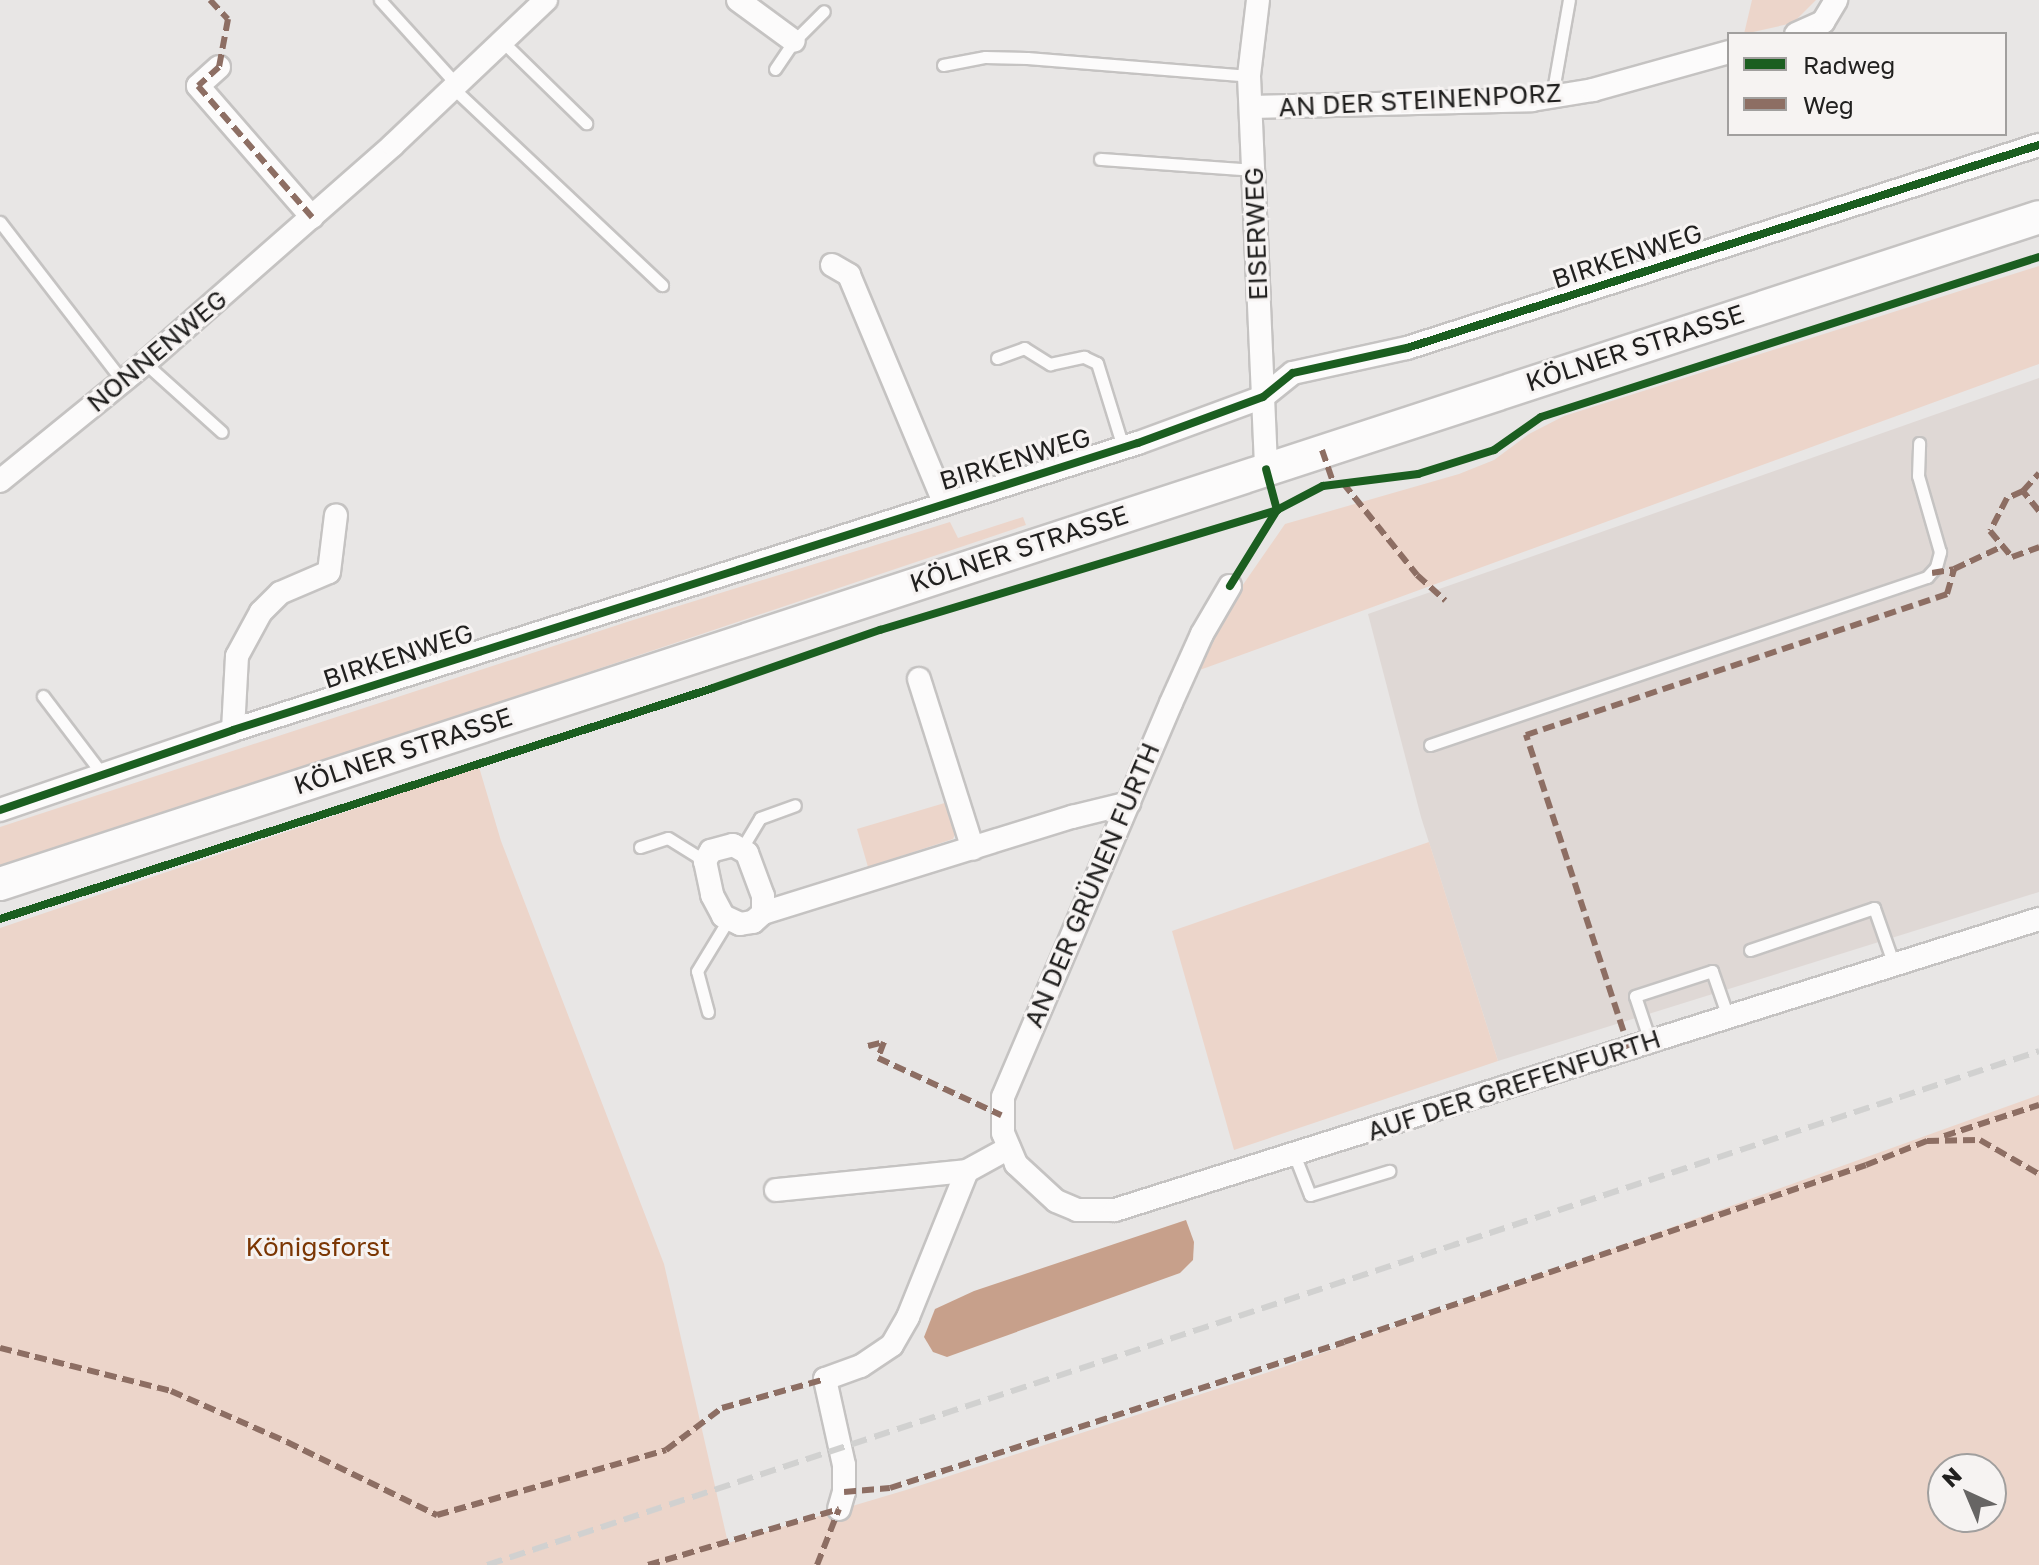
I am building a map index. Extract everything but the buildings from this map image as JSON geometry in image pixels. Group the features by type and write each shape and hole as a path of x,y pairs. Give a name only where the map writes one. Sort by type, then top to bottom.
{"main road":[{"name":"KÖLNER STRASSE","path":"0,884 2039,217"}],"street":[{"name":"NONNENWEG","path":"0,481 123,382 312,217 504,43 546,0"},
{"path":"738,0 794,41"},
{"name":"EISERWEG","path":"1258,0 1249,76 1266,469"},
{"path":"1800,32 1823,22 1836,0"},
{"name":"AN DER STEINENPORZ","path":"1251,107 1532,100 1593,90 1727,53"},
{"path":"219,67 198,86 312,217"},
{"name":"BIRKENWEG","path":"0,810 233,730 1123,447 1263,397 1293,373 1407,348 2039,145"},
{"path":"832,265 849,275 944,502"},
{"path":"233,730 237,656 261,612 280,593 329,572 336,515"},
{"name":"AN DER GRÜNEN FURTH","path":"1009,1148 1001,1119 1009,1076 1202,634 1230,586"},
{"path":"919,679 973,849"},
{"path":"763,913 763,896 742,848 722,845 711,851 705,861 712,895 728,920 740,924 753,922 763,913 1072,817 1129,803"},
{"name":"AUF DER GREFENFURTH","path":"1009,1148 1025,1174 1056,1201 1094,1212 1115,1210 2039,919"},
{"path":"776,1190 967,1171 1009,1148"},
{"path":"839,1509 844,1492 844,1465 825,1379 861,1366 892,1345 908,1317 967,1171"}],"lane":[{"path":"380,0 456,87 662,285"},
{"path":"1552,96 1569,0"},
{"path":"775,69 794,41 824,11"},
{"path":"504,43 586,123"},
{"path":"943,65 999,57 1249,76"},
{"path":"1100,159 1253,170"},
{"path":"0,222 123,382"},
{"path":"997,358 1024,348 1050,364 1084,357 1097,363 1123,447"},
{"path":"145,363 222,432"},
{"path":"1430,745 1545,703 1932,573 1940,552 1918,476 1919,443"},
{"path":"43,696 103,775"},
{"path":"742,848 760,818 795,805"},
{"path":"640,847 668,838 705,861"},
{"path":"1750,950 1874,908 1894,965"},
{"path":"708,1012 697,971 728,920"},
{"path":"1650,1041 1635,996 1712,971 1728,1017"},
{"path":"1294,1154 1310,1195 1389,1171"}],"shaded area":[{"path":"2039,378 2039,892 1498,1061 1421,817 1368,614"},
{"path":"1186,1220 1194,1242 1193,1260 1180,1273 947,1357 933,1352 924,1337 935,1309 974,1291"}],"green space":[{"path":"1752,0 1816,0 1793,23 1744,32"},
{"path":"2039,266 2039,364 1197,671 1240,589 1285,524 1459,474 1494,460 1529,434 1564,416"},
{"path":"1023,517 1026,525 0,870 0,827 630,621 950,522 958,538"},
{"name":"Königsforst","path":"479,767 501,841 664,1264 728,1543 906,1490 1281,1368 2039,1095 2039,1565 0,1565 0,928"},
{"path":"948,802 957,830 953,839 868,867 857,829"},
{"path":"1429,842 1498,1061 1234,1150 1172,931"}],"railway":[{"path":"487,1565 2039,1051"}],"marked path":[{"path":"210,0 228,19 219,67 198,86 312,217"},
{"path":"1322,450 1334,484"},
{"path":"2023,491 2039,473"},
{"path":"1343,483 1417,575 1445,600"},
{"path":"2039,511 2023,491 2007,498 1990,531 2012,557 2039,547"},
{"path":"1629,1048 1526,735 1947,594 1954,569 2003,546"},
{"path":"1932,573 1954,569"},
{"path":"868,1046 884,1042 878,1058 1001,1115"},
{"path":"1944,1136 2039,1105"},
{"path":"844,1492 890,1488 1344,1342 1866,1165 1927,1141 1980,1140 2039,1174"},
{"path":"0,1348 171,1391 287,1442 437,1515 666,1450 722,1408 825,1379"},
{"path":"648,1565 839,1509"},
{"path":"817,1565 839,1509"}],"cycle path":[{"path":"0,810 233,730 1138,443 1263,397 1293,373 1407,348 2039,145"},
{"path":"0,919 713,688 880,630 1277,510 1323,486 1418,474 1494,450 1541,417 2039,257"},
{"path":"1230,586 1277,510 1266,469"}]}
